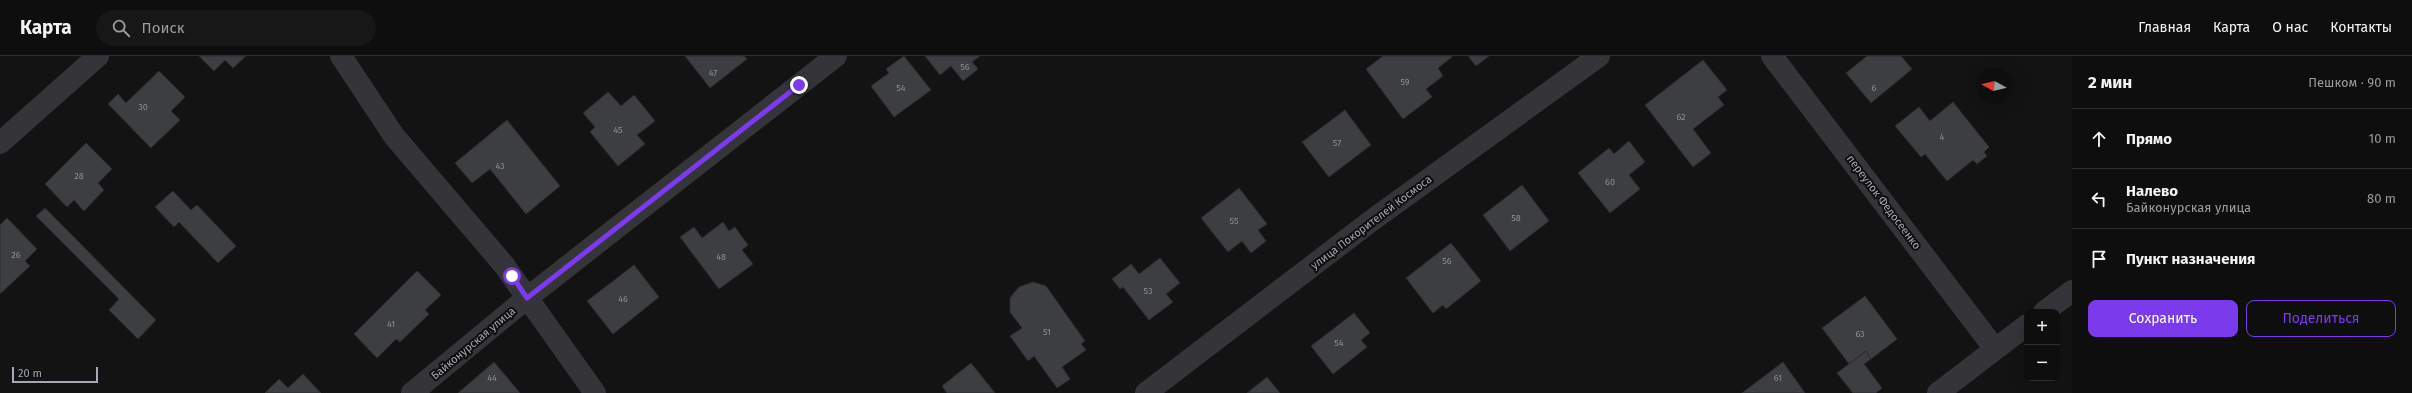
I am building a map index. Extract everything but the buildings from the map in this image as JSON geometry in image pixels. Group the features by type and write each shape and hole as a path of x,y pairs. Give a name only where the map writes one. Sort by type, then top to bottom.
{"street":[{"path":"0,144 98,56"},
{"path":"341,56 394,136 504,265 595,393"},
{"name":"Байконурская улица","path":"412,393 527,298 836,56"},
{"name":"улица Покорителей Космоса","path":"1146,393 1371,221 1599,56"},
{"name":"переулок Федосеенко","path":"1772,56 1995,349"},
{"path":"2048,309 2072,291"},
{"path":"1938,393 2024,327"}],"route":[{"path":"512,276 527,298 799,85"}]}
